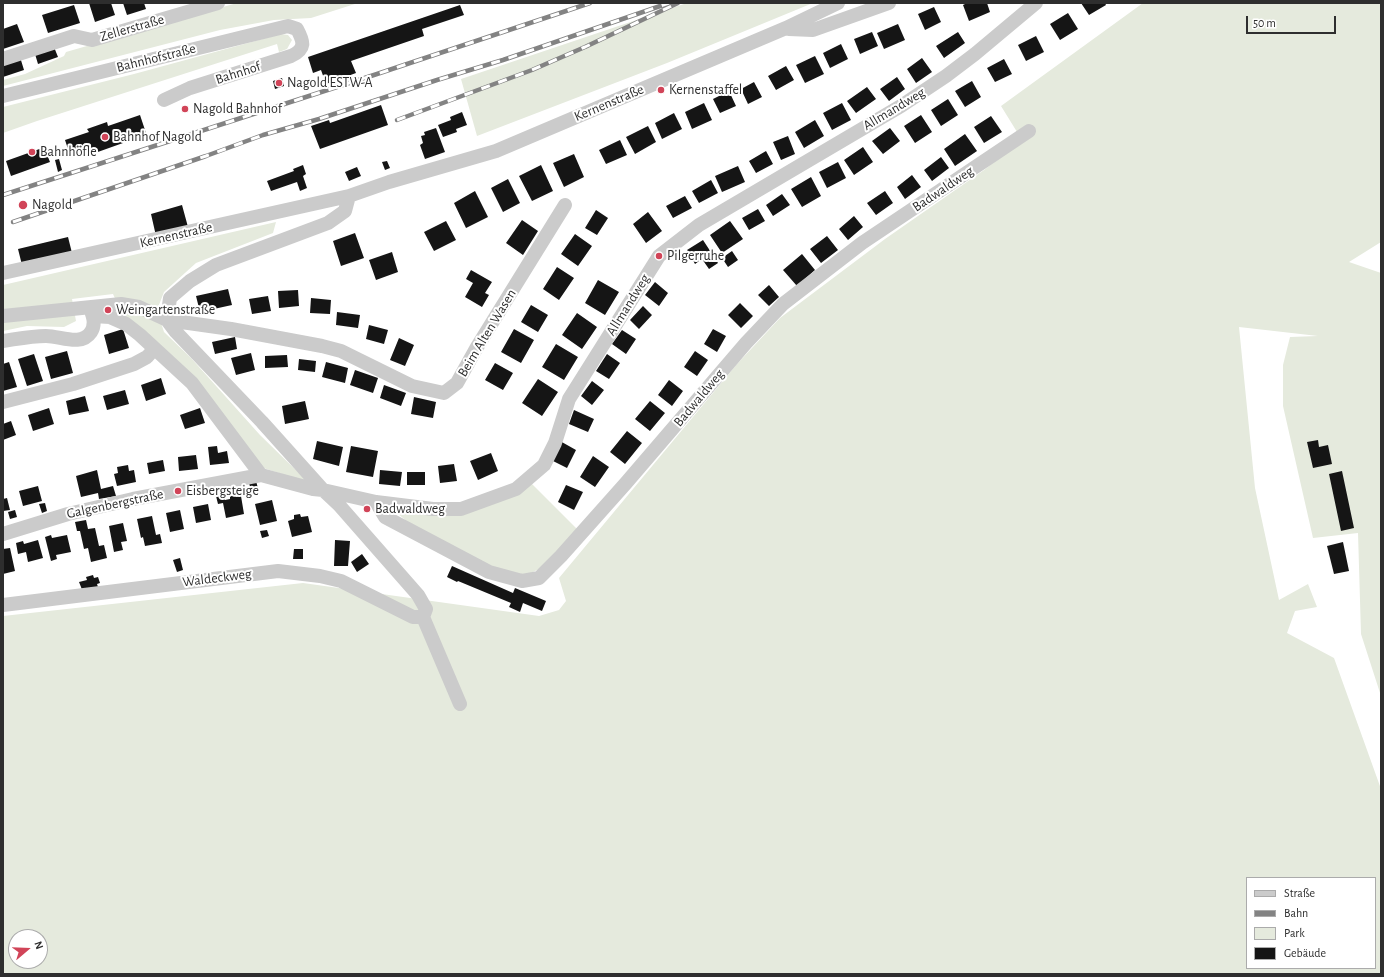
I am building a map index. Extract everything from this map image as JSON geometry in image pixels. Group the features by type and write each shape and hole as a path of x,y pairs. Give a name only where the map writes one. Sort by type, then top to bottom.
{"street":[{"name":"Zellerstraße","path":"3,59 74,36 92,40 218,3"},
{"path":"786,28 838,3"},
{"name":"Kernenstraße","path":"3,274 349,196 389,182 496,151 786,28 813,30 889,3"},
{"name":"Allmandweg","path":"323,490 376,502 433,509 461,509 516,489 544,465 555,443 569,399 659,256 699,224 901,106 946,76 1036,3"},
{"name":"Bahnhofstraße","path":"3,96 288,26 297,29 303,39"},
{"name":"Bahnhof","path":"164,100 190,88 298,53 302,48 303,39"},
{"name":"Badwaldweg","path":"376,502 385,516 489,572 522,581 539,578 562,556 746,343 783,304 862,243 1029,131"},
{"path":"167,320 170,298 190,281 216,265 328,223 345,211 349,196"},
{"name":"Beim Alten Wasen","path":"167,320 232,330 341,351 412,386 444,393 457,383 477,347 565,205"},
{"path":"3,316 92,311 121,304 139,307 167,320 176,332 262,422 323,490 339,505 418,595 426,609 422,617 460,704"},
{"path":"3,342 31,336 51,336 83,340 94,328 92,311"},
{"path":"92,311 126,324 192,383 261,475"},
{"path":"3,402 74,384 134,364 146,357 154,349"},
{"name":"Galgenbergstraße","path":"3,534 75,512 133,499 261,475 313,489 323,490"},
{"name":"Waldeckweg","path":"3,605 278,570 320,576 341,581 414,617 422,617"}],"green space":[{"path":"237,3 358,3 311,18 274,20 220,30 3,86 3,80 25,74 64,56 66,52"},
{"path":"687,3 813,3 667,63 477,136 461,79"},
{"path":"1143,3 1381,3 1381,242 1349,262 1381,273 1381,696 1361,634 1358,533 1313,538 1283,406 1283,365 1290,337 1318,336 1239,327 1255,488 1279,600 1308,584 1317,607 1295,611 1287,633 1334,658 1381,789 1381,974 3,974 3,616 303,583 539,616 559,610 566,601 559,578 737,364 780,318 885,239 984,170 1022,140 1001,106"},
{"path":"281,34 288,35 292,40 287,49 279,52 277,44 3,133 3,107 134,74"},
{"path":"276,222 273,233 196,263 164,292 157,310 164,332 191,358 260,435 308,482 263,468 123,316 113,294 72,299 76,321 64,327 27,326 3,331 3,285"},
{"path":"531,483 577,529 543,567 527,575 508,575 409,523 392,509 448,516"}],"building":[{"path":"89,3 111,3 115,15 95,22"},
{"path":"123,3 144,3 146,9 127,15"},
{"path":"967,3 987,3 990,12 969,21 963,5"},
{"path":"1081,3 1105,3 1106,5 1089,15"},
{"path":"74,5 80,23 48,33 42,15"},
{"path":"460,5 464,15 422,29 424,36 351,61 356,73 326,84 321,70 313,73 308,57"},
{"path":"934,7 941,22 925,30 918,14"},
{"path":"1068,13 1078,29 1060,40 1050,24"},
{"path":"17,24 24,42 3,49 3,29"},
{"path":"898,24 905,40 884,49 877,33"},
{"path":"872,32 878,46 860,54 854,39"},
{"path":"958,32 965,43 944,58 936,46"},
{"path":"1036,36 1044,52 1026,61 1018,45"},
{"path":"841,44 848,59 830,68 823,53"},
{"path":"54,47 58,57 38,64 35,54"},
{"path":"815,56 824,74 805,83 796,65"},
{"path":"20,57 24,70 3,77 3,63"},
{"path":"922,58 932,72 916,83 907,69"},
{"path":"1004,59 1012,74 995,82 987,68"},
{"path":"786,66 794,80 776,90 768,76"},
{"path":"897,77 905,89 889,101 880,89"},
{"name":"Nagold ESTW-A","path":"282,78 284,86 275,89 273,81"},
{"path":"972,81 981,97 965,107 955,91"},
{"path":"754,82 762,97 748,104 741,89"},
{"path":"867,87 876,99 856,113 847,101"},
{"path":"729,91 736,106 720,113 713,99"},
{"path":"948,99 958,115 941,126 931,110"},
{"path":"704,103 712,120 692,129 685,112"},
{"path":"842,103 851,120 832,130 823,113"},
{"path":"381,105 388,125 320,149 311,126 329,120 330,123"},
{"path":"462,112 467,125 456,129 457,132 443,137 438,125 451,120 450,117"},
{"path":"674,113 682,129 662,139 655,123"},
{"name":"Bahnhof Nagold","path":"140,115 146,133 122,141 123,143 95,153 94,150 71,158 65,140 89,132 87,129 107,122 108,126"},
{"path":"921,115 932,132 915,143 904,126"},
{"path":"991,116 1002,132 984,143 974,127"},
{"path":"815,120 824,136 804,148 795,132"},
{"path":"648,126 656,142 635,154 626,137"},
{"path":"436,128 445,152 425,159 420,145 423,143 421,136 425,135 424,132"},
{"path":"890,128 900,141 883,154 872,141"},
{"path":"965,134 977,151 955,166 944,149"},
{"path":"788,136 795,154 781,160 773,142"},
{"path":"620,140 627,155 606,164 599,150"},
{"path":"45,147 51,156 48,157 50,162 11,176 6,161"},
{"path":"863,147 873,162 854,175 844,160"},
{"path":"766,151 773,164 756,173 749,161"},
{"path":"574,154 584,177 564,187 553,163"},
{"path":"941,157 949,168 932,181 924,170"},
{"path":"59,159 62,170 58,172 55,160"},
{"path":"387,161 390,168 385,170 382,162"},
{"path":"838,162 846,178 827,188 819,172"},
{"path":"303,165 306,174 303,176 307,188 300,191 297,182 271,191 267,181 294,171 293,169"},
{"path":"541,165 553,191 532,201 519,176"},
{"path":"738,166 745,182 722,192 715,176"},
{"path":"357,167 361,176 349,181 345,172"},
{"path":"912,175 921,187 905,199 897,187"},
{"path":"811,177 821,196 802,207 791,189"},
{"path":"508,179 520,203 503,212 491,188"},
{"path":"711,180 718,193 699,203 692,191"},
{"path":"475,191 488,217 466,228 454,203"},
{"path":"885,191 893,203 876,215 867,203"},
{"path":"782,194 790,205 773,216 766,205"},
{"path":"685,196 692,208 673,218 666,206"},
{"path":"182,205 188,227 156,236 151,214"},
{"path":"758,209 765,221 749,230 742,218"},
{"path":"596,210 608,218 597,235 585,228"},
{"path":"648,212 662,231 646,243 633,224"},
{"path":"854,216 863,227 848,240 839,229"},
{"path":"522,220 538,231 523,255 506,243"},
{"path":"446,221 456,240 434,251 424,232"},
{"path":"730,221 743,239 722,253 710,235"},
{"path":"355,233 364,258 341,266 333,241"},
{"path":"575,234 592,246 578,266 561,254"},
{"path":"827,236 838,250 821,263 810,249"},
{"path":"68,237 72,253 22,265 18,249"},
{"path":"703,240 718,263 709,269 702,259 695,264 687,250"},
{"path":"732,251 738,260 728,267 722,258"},
{"path":"392,252 398,272 376,280 369,260"},
{"path":"802,254 815,270 797,286 783,270"},
{"path":"557,267 574,278 559,300 543,289"},
{"path":"471,270 492,282 485,293 489,295 482,307 465,297 473,283 466,279"},
{"path":"598,280 619,292 605,315 585,303"},
{"path":"655,282 668,293 659,306 645,295"},
{"path":"769,285 779,297 769,306 758,295"},
{"path":"228,289 232,305 200,312 196,296"},
{"path":"298,290 299,306 279,308 278,291"},
{"path":"268,296 271,311 252,314 249,299"},
{"path":"311,298 331,300 330,314 310,313"},
{"path":"740,303 753,316 741,328 728,315"},
{"path":"531,305 548,315 538,332 521,322"},
{"path":"643,306 652,315 639,329 630,320"},
{"path":"337,312 360,315 358,328 336,325"},
{"path":"577,313 597,327 582,349 562,335"},
{"path":"369,325 388,330 384,344 366,339"},
{"path":"123,329 129,348 109,354 104,335"},
{"path":"514,329 534,340 521,363 501,352"},
{"path":"713,329 726,336 717,352 704,344"},
{"path":"622,330 636,339 626,354 612,344"},
{"path":"235,337 237,349 215,354 212,342"},
{"path":"399,338 414,345 405,366 390,360"},
{"path":"556,344 578,357 564,380 542,367"},
{"path":"67,351 73,373 51,379 45,357"},
{"path":"695,351 708,360 697,376 684,367"},
{"path":"251,353 255,370 236,375 231,358"},
{"path":"34,354 43,381 27,386 18,359"},
{"path":"607,354 620,363 609,379 596,371"},
{"path":"287,355 288,367 265,368 265,356"},
{"path":"299,359 316,361 315,372 298,370"},
{"path":"9,362 17,387 3,391 3,364"},
{"path":"326,362 348,368 345,383 322,377"},
{"path":"495,363 513,373 503,390 485,380"},
{"path":"355,370 378,378 373,393 350,385"},
{"path":"161,378 166,394 146,401 141,385"},
{"path":"538,379 558,392 542,416 522,403"},
{"path":"669,380 683,391 672,406 658,395"},
{"path":"592,381 604,390 592,405 581,396"},
{"path":"384,385 406,393 401,406 380,398"},
{"path":"125,390 129,404 107,410 103,396"},
{"path":"85,396 89,411 69,415 66,401"},
{"path":"414,397 436,402 433,418 411,414"},
{"path":"305,401 309,419 285,424 282,406"},
{"path":"650,401 665,413 650,431 635,419"},
{"path":"49,408 54,424 33,431 28,415"},
{"path":"200,408 205,423 185,429 180,415"},
{"path":"574,410 594,419 588,432 569,424"},
{"path":"11,421 16,435 3,440 3,424"},
{"path":"627,431 642,443 625,464 610,452"},
{"path":"1318,440 1319,447 1328,445 1332,464 1313,468 1307,442"},
{"path":"317,441 343,447 339,466 313,459"},
{"path":"560,441 576,450 567,468 551,460"},
{"path":"217,446 218,453 227,451 229,463 210,465 208,447"},
{"path":"351,446 378,451 373,477 346,472"},
{"path":"491,453 498,471 478,480 470,461"},
{"path":"196,455 198,469 179,471 178,457"},
{"path":"593,456 609,467 595,487 580,477"},
{"path":"163,460 165,471 149,474 147,463"},
{"path":"454,464 457,481 440,483 438,466"},
{"path":"128,465 129,471 134,470 136,482 117,486 114,474 118,473 117,467"},
{"path":"97,470 101,489 113,486 116,496 99,499 98,493 81,497 76,476"},
{"path":"380,470 402,472 400,486 379,484"},
{"path":"1342,471 1354,528 1341,531 1329,474"},
{"path":"407,472 425,472 425,485 407,485"},
{"path":"256,481 259,492 252,494 249,483"},
{"path":"566,485 583,492 574,510 558,502"},
{"path":"38,486 42,501 23,506 19,491"},
{"path":"222,490 225,500 230,499 230,496 241,496 244,514 226,518 223,503 218,504 215,492"},
{"path":"7,498 10,510 3,511 3,499"},
{"path":"272,500 277,521 260,525 255,504"},
{"path":"45,503 47,511 42,513 39,504"},
{"path":"208,504 211,520 196,523 193,507"},
{"path":"15,510 17,517 10,519 8,512"},
{"path":"180,510 184,529 170,532 166,513"},
{"path":"300,514 301,517 308,516 312,532 292,537 288,521 294,519 294,515"},
{"path":"152,516 156,535 160,534 162,543 145,546 143,537 141,538 137,519"},
{"path":"86,520 88,529 95,528 99,546 104,545 107,558 91,562 88,548 84,549 80,531 77,531 75,522"},
{"path":"123,523 127,541 121,542 123,550 114,552 109,526"},
{"path":"267,530 269,536 262,538 260,531"},
{"path":"51,535 52,538 67,535 71,552 56,555 57,559 51,561 45,537"},
{"path":"38,540 43,558 28,562 26,552 18,554 16,543 23,541 24,544"},
{"path":"335,540 350,541 348,566 334,566"},
{"path":"1343,542 1349,571 1334,574 1327,546"},
{"path":"10,548 15,571 3,574 3,549"},
{"path":"294,549 303,549 303,559 293,559"},
{"path":"362,554 369,564 357,572 351,562"},
{"path":"180,558 183,570 177,572 173,560"},
{"path":"452,566 513,593 515,588 546,601 542,611 523,603 520,612 509,607 511,603 447,577"},
{"path":"93,575 94,578 98,577 100,583 97,584 98,587 83,592 79,582 87,580 86,577"}],"railway":[{"path":"3,195 377,74 590,3"},
{"path":"13,222 263,135 319,119 503,60 669,3"},
{"path":"397,120 532,70 585,47 678,3"}],"place":[{"name":"Nagold ESTW-A","path":"279,83"},
{"name":"Kernenstaffel","path":"661,90"},
{"name":"Nagold Bahnhof","path":"185,109"},
{"name":"Bahnhof Nagold","path":"105,137"},
{"name":"Bahnhöfle","path":"32,152"},
{"name":"Nagold","path":"23,205"},
{"name":"Pilgerruhe","path":"659,256"},
{"name":"Weingartenstraße","path":"108,310"},
{"name":"Eisbergsteige","path":"178,491"},
{"name":"Badwaldweg","path":"367,509"}]}
